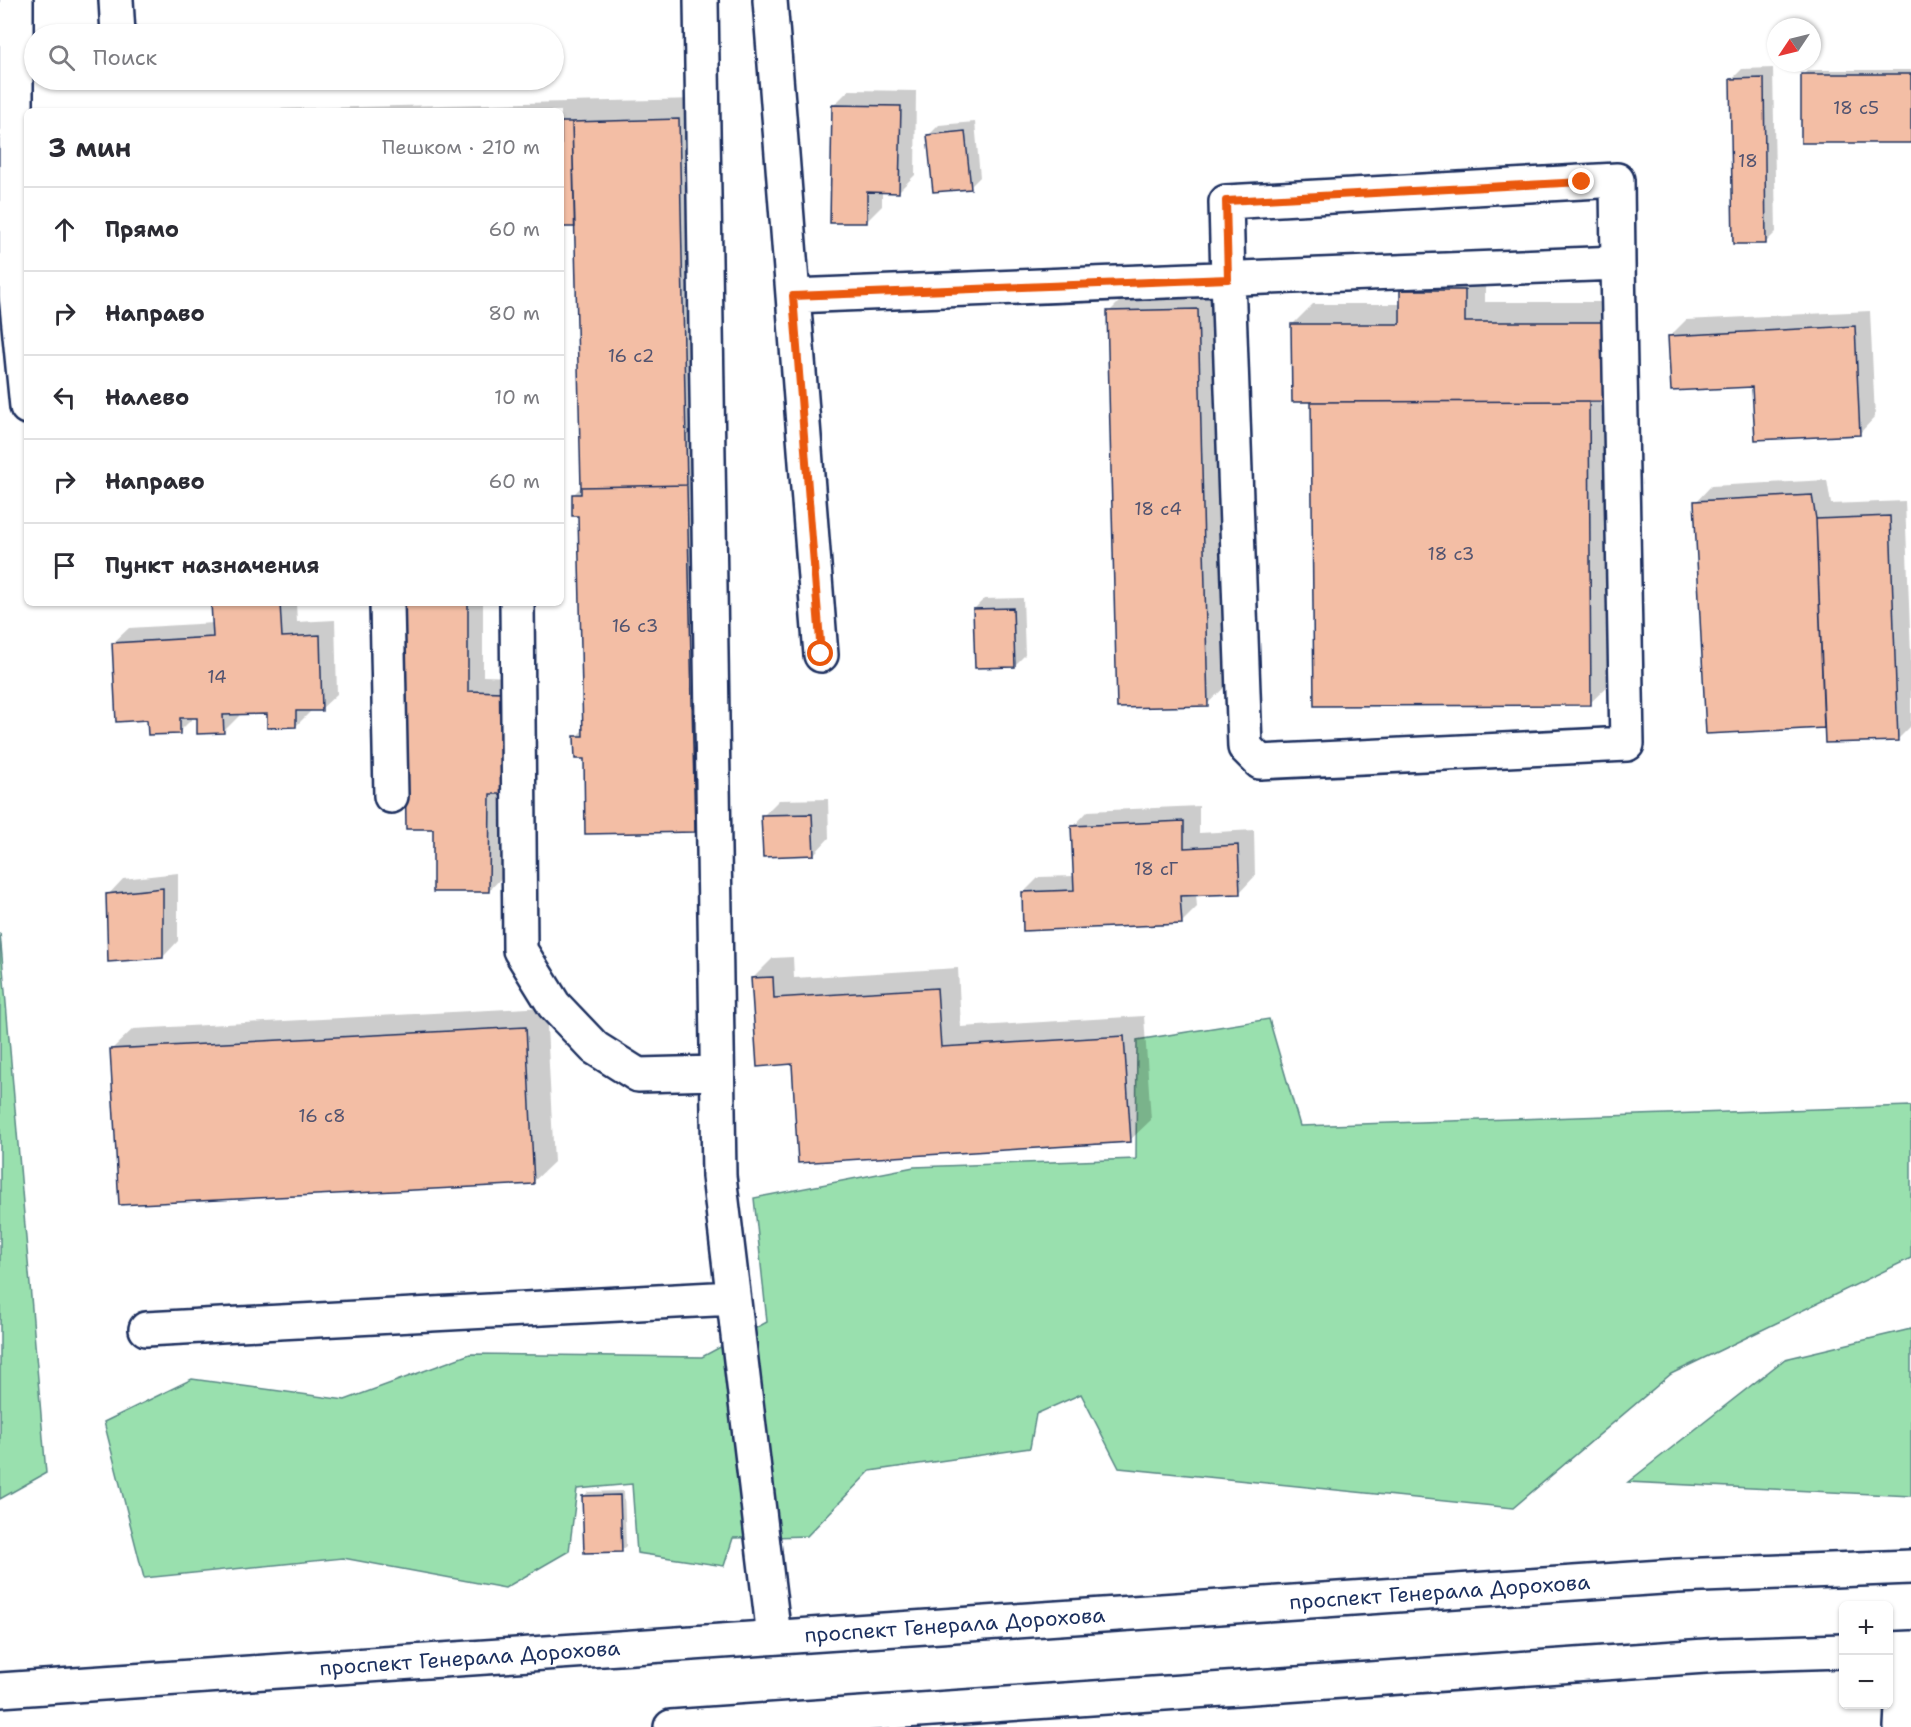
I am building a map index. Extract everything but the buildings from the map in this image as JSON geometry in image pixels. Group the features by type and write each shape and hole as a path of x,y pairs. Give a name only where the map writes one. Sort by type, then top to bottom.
{"main road":[{"path":"16,0 24,351"},
{"path":"116,0 117,24"},
{"path":"701,0 719,1176 774,1637"},
{"path":"770,0 821,654"},
{"path":"1617,180 1627,744 1260,762 1245,747 1228,279 1226,201 1617,180"},
{"path":"793,296 1618,263"},
{"path":"387,606 391,796"},
{"path":"517,606 520,950 554,1005 595,1048 629,1070 638,1075 717,1073"},
{"path":"146,1329 733,1298"},
{"name":"проспект Генерала Дорохова","path":"0,1690 1677,1575 1911,1567"},
{"path":"1901,1727 1902,1649"},
{"path":"671,1727 1708,1656 1839,1651"}],"green space":[{"path":"0,933 46,1473 0,1499"},
{"path":"1269,1019 1300,1126 1911,1106 1911,1258 1671,1374 1513,1508 1119,1468 1081,1394 1036,1414 1030,1448 870,1471 807,1536 733,1538 724,1566 637,1553 632,1484 577,1489 569,1551 505,1588 343,1558 144,1578 104,1422 192,1379 345,1400 470,1354 702,1357 767,1322 754,1198 914,1167 1136,1159 1137,1040"},
{"path":"1911,1329 1911,1496 1628,1482 1785,1359"}],"route":[{"path":"821,654 793,296 1228,279 1226,201 1582,182"}]}
